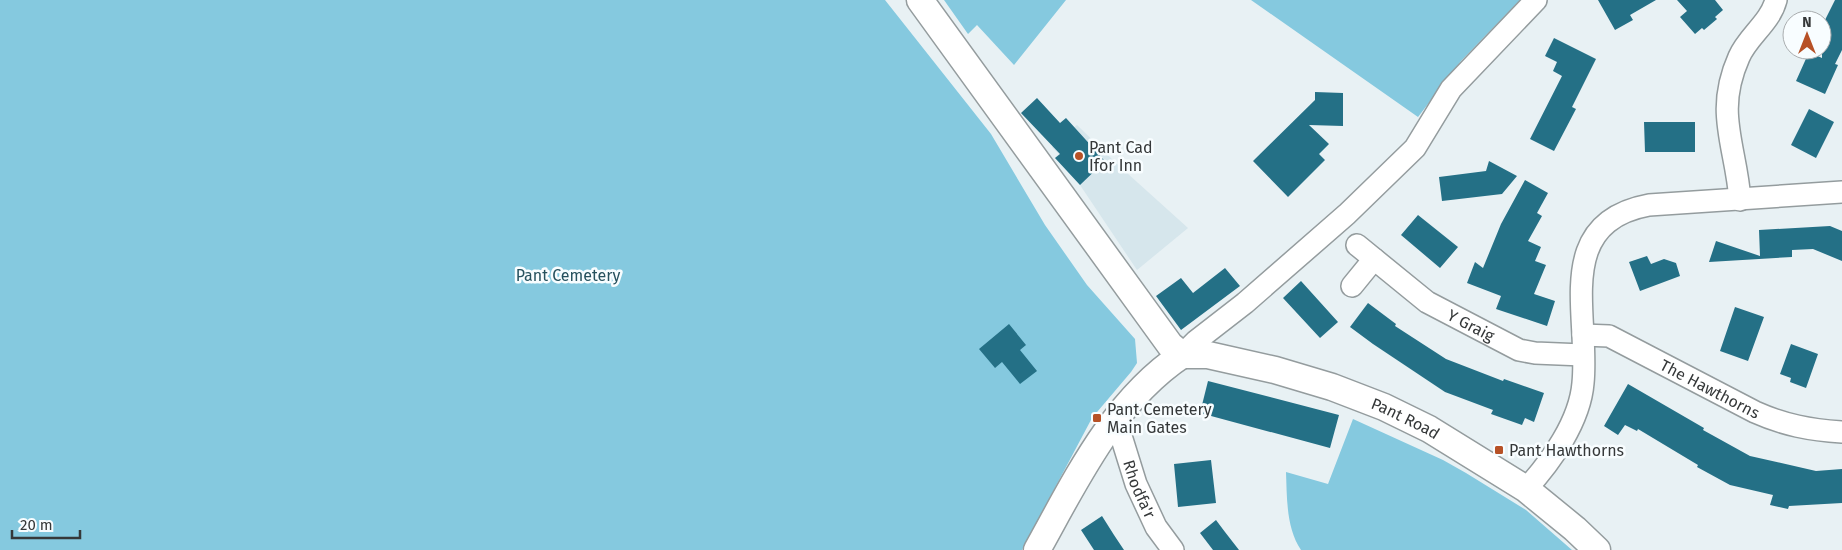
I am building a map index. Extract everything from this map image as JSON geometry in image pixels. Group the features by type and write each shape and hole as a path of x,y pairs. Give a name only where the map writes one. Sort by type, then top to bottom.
{"street":[{"path":"920,0 1170,344 1182,354"},
{"path":"1037,550 1085,464 1109,428 1144,387 1165,366 1245,303 1347,214 1415,148 1451,89 1536,0"},
{"path":"1740,200 1726,122 1731,75 1740,54 1768,19 1776,0"},
{"path":"1526,489 1537,477 1568,431 1578,409 1583,384 1581,274 1585,254 1592,238 1602,226 1616,215 1633,208 1648,205 1842,192"},
{"name":"Y Graig","path":"1357,245 1427,302 1518,350 1535,354 1583,345"},
{"path":"1352,286 1374,258"},
{"name":"The Hawthorns","path":"1583,345 1609,336 1754,412 1778,422 1814,430 1842,432"},
{"name":"Pant Road","path":"1182,354 1208,354 1275,370 1332,387 1429,429 1526,489 1597,550"},
{"name":"Rhodfa'r","path":"1109,428 1122,439 1136,484 1156,527 1172,550"}],"shaded area":[{"path":"1077,125 1188,228 1137,270 1080,185 1055,158 1059,154 1052,147"}],"green space":[{"name":"Pant Cemetery","path":"0,0 885,0 991,134 1045,225 1087,285 1135,339 1137,363 1092,418 1022,550 0,550"},
{"path":"944,0 1066,0 1014,65 977,25 968,34"},
{"path":"1251,0 1520,0 1461,61 1418,117"},
{"path":"1353,419 1443,460 1466,473 1526,510 1572,550 1301,550 1292,532 1290,522 1286,472 1328,484"}],"building":[{"path":"1598,0 1656,0 1630,15 1633,20 1615,30"},
{"path":"1677,0 1715,0 1723,10 1715,17 1717,19 1704,30 1702,28 1695,34 1680,17 1687,11"},
{"path":"1835,0 1842,0 1842,50 1835,64 1838,65 1825,94 1796,81 1805,60 1832,60 1832,10 1830,10"},
{"path":"1554,38 1596,59 1572,107 1576,109 1554,151 1530,139 1562,76 1553,71 1557,62 1545,56"},
{"path":"1315,92 1343,93 1343,126 1309,125 1329,144 1319,154 1325,160 1288,197 1253,161 1315,100"},
{"path":"1037,98 1060,123 1066,118 1105,161 1080,185 1055,158 1060,154 1021,113"},
{"path":"1809,109 1834,122 1816,158 1791,145"},
{"path":"1644,122 1695,122 1695,152 1645,152"},
{"path":"1489,161 1517,176 1502,194 1442,201 1439,177 1486,171"},
{"path":"1525,180 1548,193 1537,213 1542,216 1528,241 1541,247 1535,261 1546,265 1534,294 1555,301 1547,326 1496,309 1501,296 1467,283 1475,262 1483,268 1501,224"},
{"path":"1418,215 1458,247 1440,268 1401,235"},
{"path":"1830,226 1842,231 1842,261 1813,249 1792,250 1792,257 1709,262 1716,241 1760,256 1759,230"},
{"path":"1647,256 1651,264 1664,259 1676,263 1680,276 1640,291 1629,262"},
{"path":"1225,268 1240,286 1181,330 1156,296 1181,278 1193,293"},
{"path":"1301,281 1338,322 1320,338 1283,298"},
{"path":"1368,303 1396,324 1395,326 1446,359 1503,381 1504,379 1544,393 1534,422 1525,418 1522,425 1491,414 1493,410 1445,392 1373,344 1350,327"},
{"path":"1735,307 1764,317 1748,361 1720,351"},
{"path":"1009,324 1026,345 1020,350 1037,371 1020,384 1002,362 995,368 979,349"},
{"path":"1791,344 1818,354 1806,388 1790,382 1791,378 1780,374"},
{"path":"1208,381 1339,415 1330,448 1200,413"},
{"path":"1628,384 1750,456 1816,471 1842,469 1842,503 1789,506 1788,509 1770,505 1773,495 1730,485 1697,467 1698,465 1638,429 1637,431 1625,425 1618,435 1604,426"},
{"path":"1211,460 1216,503 1178,507 1174,464"},
{"path":"1102,516 1124,550 1094,550 1081,530"},
{"path":"1216,520 1239,550 1213,550 1200,533"}],"place":[{"name":"Pant Cad Ifor Inn","path":"1079,156"},
{"name":"Pant Cemetery Main Gates","path":"1097,418"},
{"name":"Pant Hawthorns","path":"1499,450"}]}
